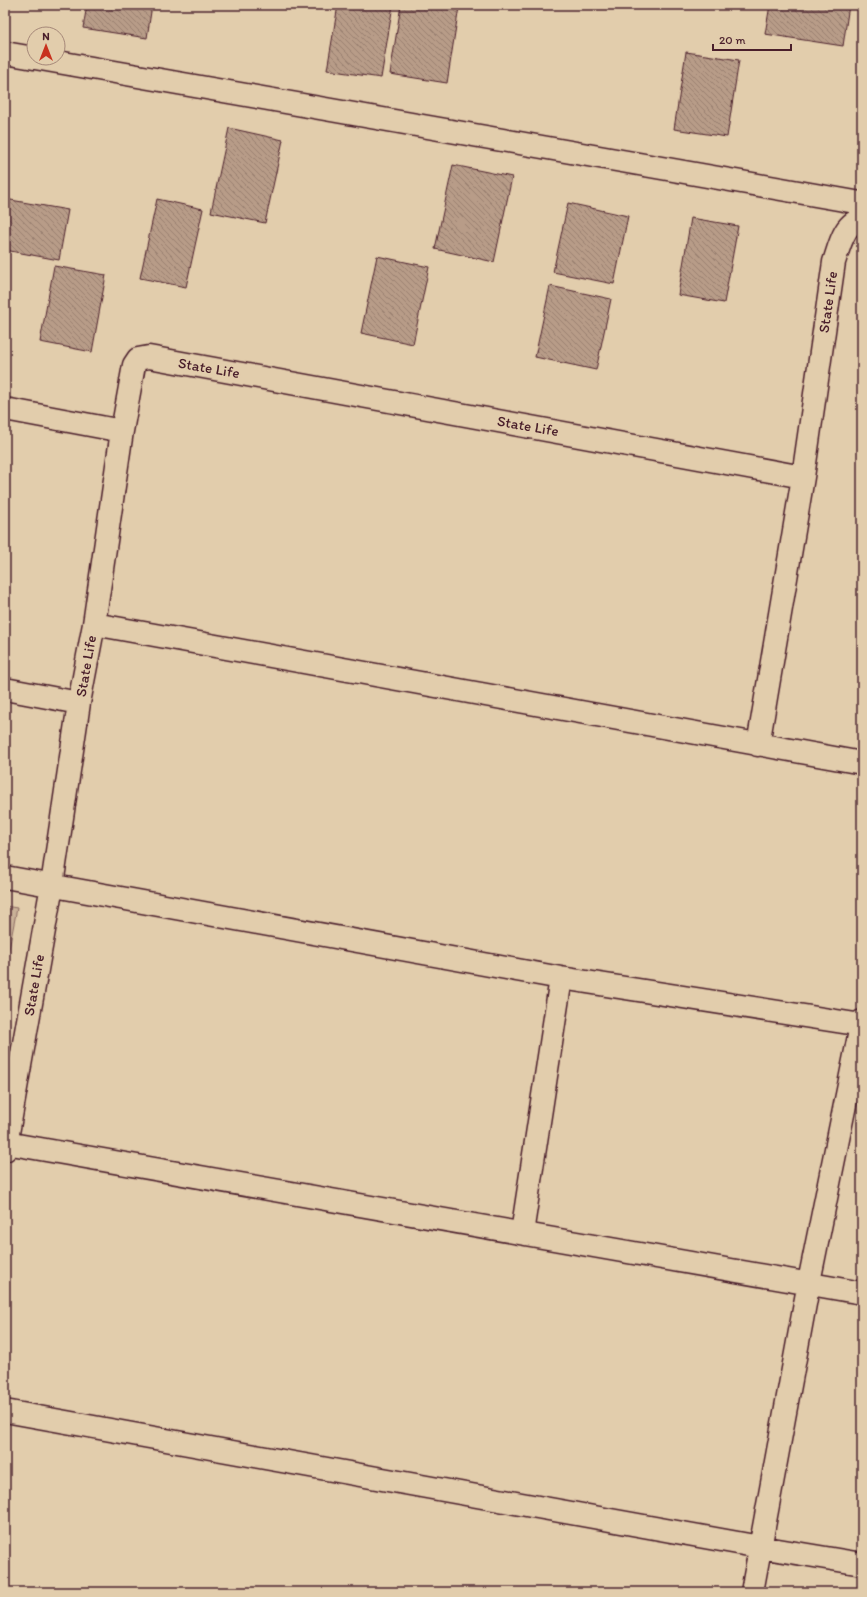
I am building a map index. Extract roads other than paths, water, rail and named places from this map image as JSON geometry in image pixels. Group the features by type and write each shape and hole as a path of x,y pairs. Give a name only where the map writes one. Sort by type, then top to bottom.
{"street":[{"path":"5,53 26,56"},
{"path":"66,64 861,210"},
{"name":"State Life","path":"6,1146 52,885 79,703 94,624 122,431 134,365 138,359 149,357 803,477 834,262 843,233 861,210"},
{"path":"5,408 122,431"},
{"path":"758,745 803,477"},
{"path":"94,624 862,763"},
{"path":"5,689 79,703"},
{"path":"5,877 562,978 862,1024 809,1282 752,1592"},
{"path":"522,1233 562,978"},
{"path":"6,1146 809,1282 862,1293"},
{"path":"5,1411 862,1564"}]}
